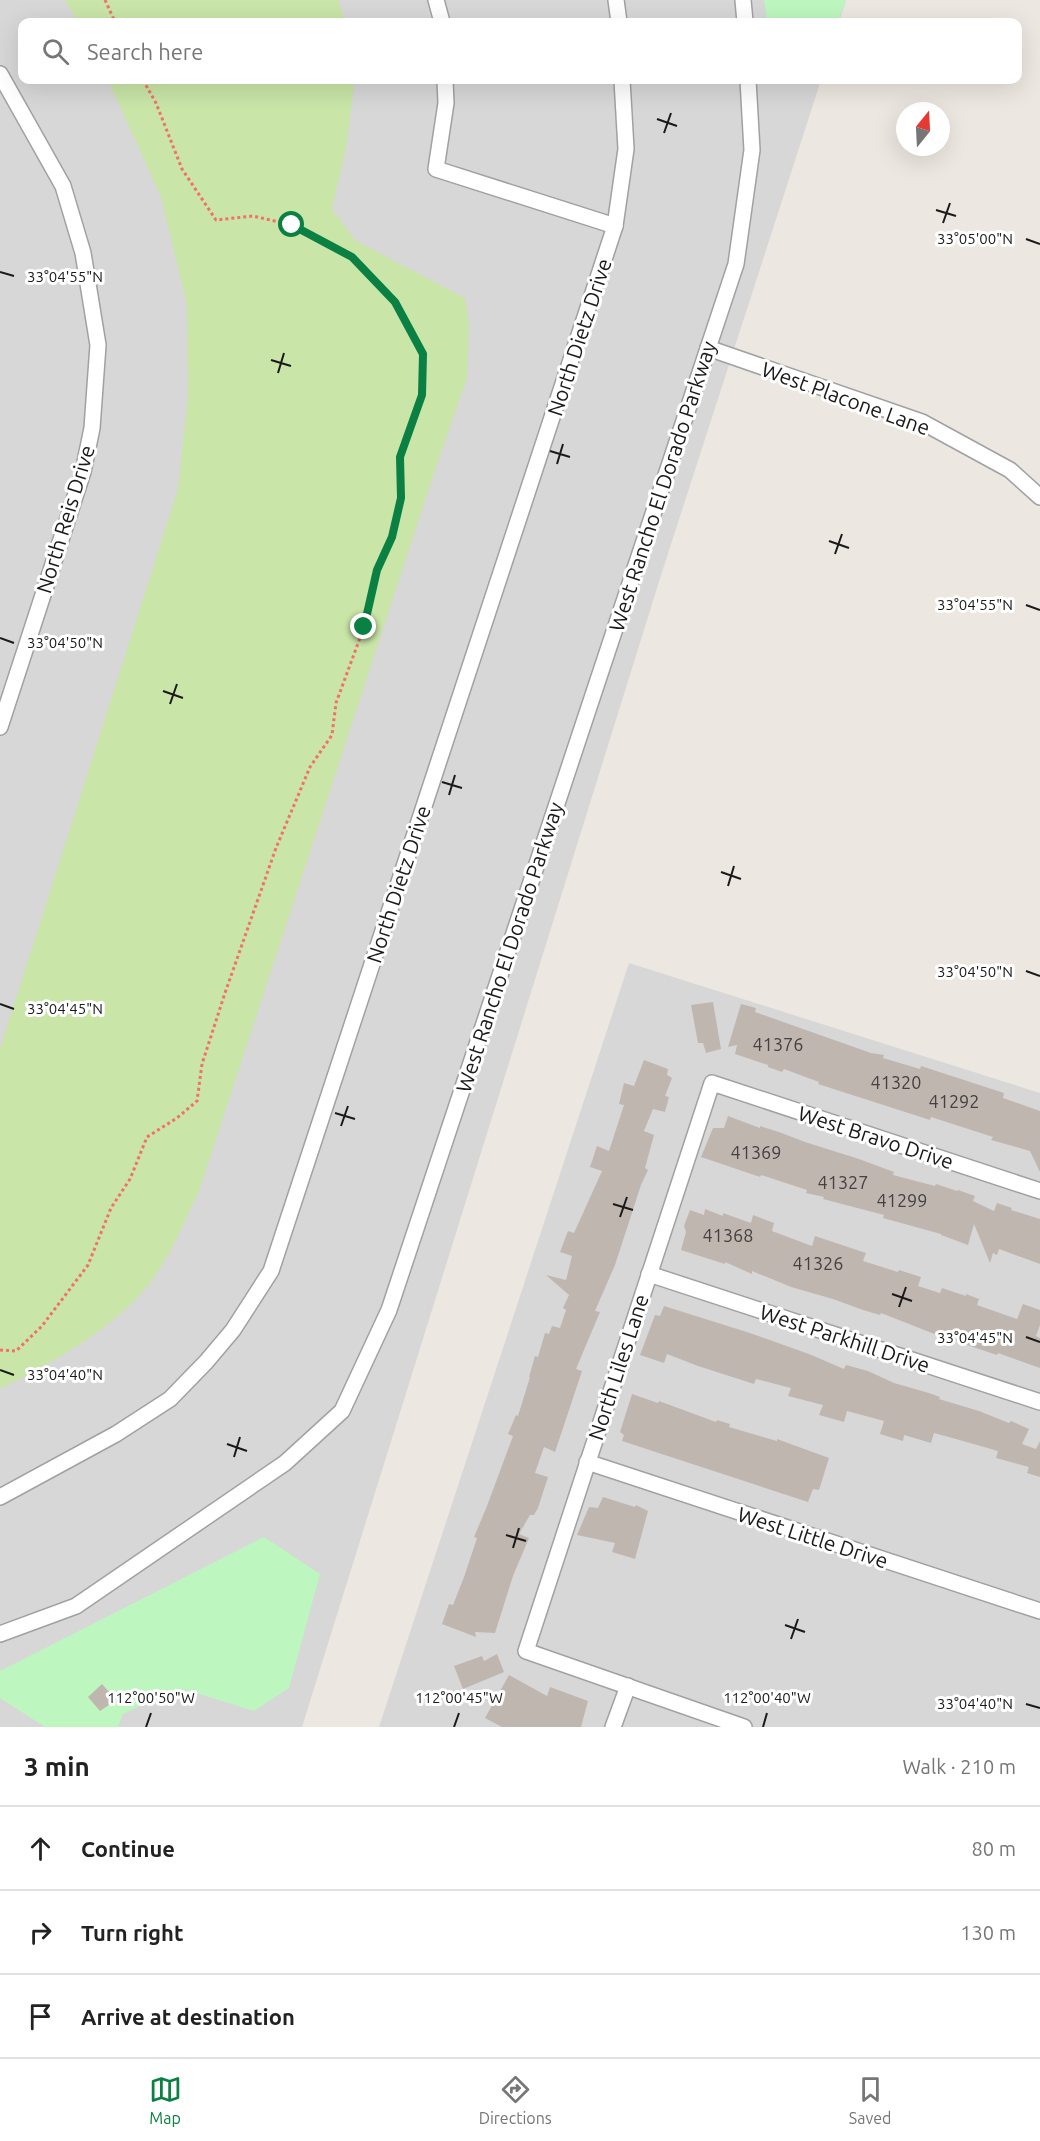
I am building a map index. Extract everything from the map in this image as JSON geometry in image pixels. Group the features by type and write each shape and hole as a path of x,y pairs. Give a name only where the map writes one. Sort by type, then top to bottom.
{"street":[{"path":"436,0 441,18"},
{"path":"616,0 618,18"},
{"path":"743,0 744,18"},
{"name":"North Reis Drive","path":"0,74 63,186 83,254 98,345 92,428 83,472 0,726"},
{"path":"445,84 446,103 436,169 615,226"},
{"name":"North Dietz Drive","path":"0,1497 116,1434 170,1399 233,1330 271,1271 615,226 626,149 622,84"},
{"name":"West Rancho El Dorado Parkway","path":"0,1634 76,1606 285,1462 342,1411 389,1310 736,264 752,150 748,84"},
{"name":"West Placone Lane","path":"708,348 922,422 1010,470 1040,496"},
{"name":"West Bravo Drive","path":"712,1083 1040,1191"},
{"name":"North Liles Lane","path":"628,1686 526,1651 712,1083"},
{"name":"West Parkhill Drive","path":"649,1274 1040,1402"},
{"name":"West Little Drive","path":"587,1462 1040,1611"},
{"path":"613,1727 628,1686 744,1727"}],"path":[{"path":"105,0 113,18"},
{"path":"0,1350 16,1351 42,1326 88,1265 111,1208 130,1179 147,1137 177,1118 197,1101 202,1065 276,848 310,767 332,735 336,703 364,627 377,570 392,537 401,498 400,457 422,395 423,354 395,302 352,257 292,225 253,216 216,220 182,169 156,103 145,84"}],"shaded area":[{"path":"0,0 846,0 840,18 18,18 18,84 820,84 663,569 302,1727 0,1727"},
{"path":"629,963 1040,1093 1040,1727 379,1727"}],"green space":[{"path":"65,0 338,0 344,18 76,18"},
{"path":"764,0 846,0 839,18 766,18"},
{"path":"110,84 354,84 346,148 332,209 356,241 465,298 469,325 467,378 199,1191 177,1239 149,1284 118,1316 80,1344 0,1389 0,1049 178,489 188,396 187,305 161,197"},
{"path":"264,1537 320,1574 289,1688 254,1711 183,1689 167,1706 148,1702 123,1714 118,1727 45,1727 0,1698 0,1671"}],"building":[{"path":"713,1002 721,1049 706,1053 703,1043 698,1043 691,1005"},
{"path":"741,1004 756,1008 755,1012 871,1053 884,1055 883,1058 920,1069 921,1066 1004,1093 1003,1098 1040,1111 1040,1172 1030,1151 991,1140 993,1137 931,1117 930,1120 818,1084 819,1082 784,1069 782,1072 735,1054 737,1045 728,1047"},
{"path":"644,1060 668,1069 667,1075 672,1078 665,1096 669,1097 665,1112 653,1109 644,1131 654,1135 645,1168 648,1170 615,1265 595,1311 600,1312 576,1369 582,1371 555,1452 544,1447 535,1473 548,1477 538,1508 534,1515 530,1515 519,1534 529,1538 513,1576 495,1633 475,1632 476,1637 442,1624 449,1604 453,1605 464,1577 477,1538 474,1537 513,1436 508,1434 516,1415 518,1416 535,1356 538,1357 545,1333 549,1334 552,1326 560,1328 566,1310 563,1308 569,1295 546,1275 566,1280 572,1256 560,1252 568,1231 574,1233 602,1171 590,1167 597,1146 609,1151 624,1105 619,1104 624,1083 634,1086"},
{"path":"728,1116 859,1159 894,1172 893,1175 935,1186 936,1184 975,1196 973,1201 994,1211 997,1203 1040,1219 1040,1264 999,1249 997,1255 993,1253 990,1263 974,1224 968,1245 941,1234 883,1218 884,1215 823,1199 824,1197 806,1193 807,1190 701,1157 713,1128 724,1128"},
{"path":"705,1209 751,1223 753,1215 774,1223 772,1231 812,1246 815,1236 866,1253 863,1261 921,1277 918,1286 940,1293 942,1288 966,1296 966,1294 979,1299 977,1305 1017,1319 1023,1304 1040,1310 1040,1325 1036,1336 1040,1338 1040,1368 961,1343 938,1333 937,1335 881,1313 880,1315 863,1310 791,1287 752,1271 752,1274 725,1262 725,1264 681,1250 686,1232 684,1226 690,1210 704,1215"},
{"path":"664,1306 750,1333 844,1369 846,1365 868,1371 894,1383 929,1393 940,1397 939,1399 1009,1423 1011,1421 1029,1429 1022,1444 1036,1449 1040,1441 1040,1477 1027,1473 1029,1467 996,1458 998,1451 934,1433 931,1443 904,1435 903,1441 880,1434 884,1421 847,1411 844,1422 819,1415 823,1405 788,1396 791,1388 756,1379 754,1384 667,1354 664,1363 640,1355 655,1315 660,1316"},
{"path":"632,1394 658,1403 659,1401 716,1422 717,1420 730,1424 729,1427 777,1441 777,1439 829,1458 819,1490 813,1489 808,1502 622,1441 624,1435 620,1432"},
{"path":"603,1497 635,1507 636,1505 648,1511 635,1559 612,1552 615,1543 577,1535 589,1507 598,1508"},
{"path":"497,1654 504,1672 463,1689 454,1666 482,1656 484,1661"},
{"path":"509,1675 547,1696 550,1687 588,1701 581,1727 502,1727 485,1718"},
{"path":"102,1684 116,1700 100,1711 88,1697"}],"route":[{"path":"292,225 352,257 395,302 423,354 422,395 400,457 401,498 392,537 377,570 364,627"}]}
